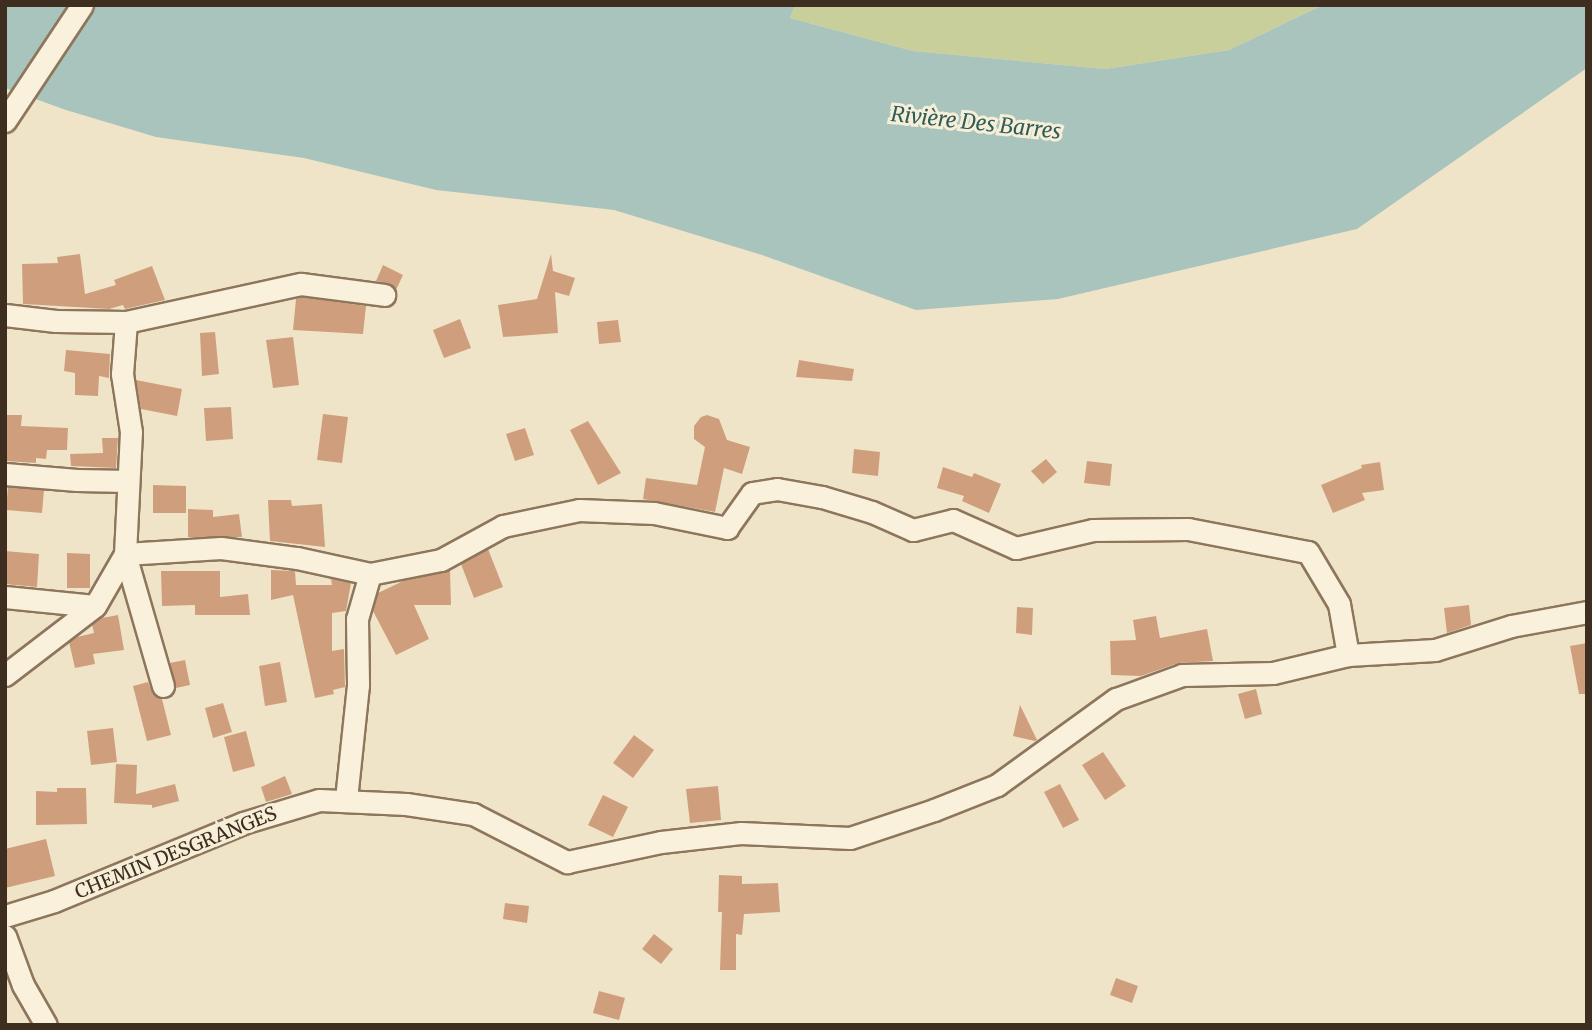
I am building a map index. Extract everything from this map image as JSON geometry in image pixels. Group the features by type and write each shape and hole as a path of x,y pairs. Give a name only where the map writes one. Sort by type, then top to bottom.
{"street":[{"path":"7,118 82,5"},
{"path":"5,315 56,321 126,322 301,284 384,295"},
{"path":"126,322 122,374 131,432 125,554 163,687"},
{"path":"5,474 77,481 128,481"},
{"path":"125,554 220,548 297,558 370,574 441,560 503,526 579,510 654,513 727,528 752,493 777,489 835,501 913,530 953,520 1016,548 1093,530 1188,529 1308,552 1339,604 1348,655"},
{"path":"5,675 95,606 125,554"},
{"path":"346,800 358,685 357,619 370,574"},
{"path":"5,597 95,606"},
{"name":"CHEMIN DESGRANGES","path":"6,926 67,896 243,823 319,800 346,800 473,814 567,862 661,842 741,833 850,838 934,810 997,785 1062,736 1127,695 1182,675 1273,673 1348,655 1435,650 1511,626 1587,612"},
{"path":"6,926 23,985 46,1025"}],"green space":[{"path":"795,5 1323,5 1229,50 1105,69 913,51 790,18"}],"water":[{"name":"Rivière Des Barres","path":"5,5 795,5 790,18 913,51 1105,69 1229,50 1323,5 1587,5 1587,68 1357,229 1058,299 916,310 762,255 614,210 436,190 304,158 156,137 66,110 5,88"}],"building":[{"path":"80,254 85,294 116,285 114,280 152,266 165,300 125,309 123,305 109,309 23,304 22,264 58,263 57,257"},
{"path":"551,254 553,271 575,278 569,296 555,292 558,333 503,337 498,305 537,299"},
{"path":"383,265 403,275 396,290 391,284 376,281"},
{"path":"302,297 366,306 363,334 293,330 296,299"},
{"path":"460,319 471,348 444,358 433,330"},
{"path":"618,320 621,342 599,344 597,322"},
{"path":"215,332 219,374 202,376 200,333"},
{"path":"293,337 299,385 273,388 266,340"},
{"path":"66,350 110,354 109,378 99,376 98,396 75,395 75,373 64,371"},
{"path":"799,360 854,369 852,381 796,377"},
{"path":"136,380 182,389 177,416 141,409"},
{"path":"231,407 233,439 206,441 204,408"},
{"path":"323,414 348,417 342,463 317,460"},
{"path":"5,415 22,415 21,426 68,428 67,450 47,450 46,459 36,458 36,463 5,461"},
{"path":"707,415 719,419 727,440 750,447 742,474 724,468 715,512 643,499 646,478 697,485 705,447 694,439 694,426 701,417"},
{"path":"588,421 621,473 598,485 570,430"},
{"path":"525,428 534,455 515,461 506,434"},
{"path":"102,438 118,438 116,468 71,466 70,454 103,453"},
{"path":"854,449 880,452 878,476 852,473"},
{"path":"1046,459 1057,472 1043,484 1031,471"},
{"path":"1087,461 1112,464 1110,486 1084,483"},
{"path":"1380,462 1384,490 1362,493 1365,500 1333,513 1321,485 1362,468 1361,465"},
{"path":"943,467 972,477 974,473 1001,484 989,513 962,501 964,496 937,488"},
{"path":"153,485 186,486 186,513 153,513"},
{"path":"8,487 44,490 42,513 6,510"},
{"path":"268,500 291,500 292,506 322,504 325,547 270,541"},
{"path":"188,509 213,510 213,517 239,514 242,537 188,537"},
{"path":"488,549 503,587 474,598 461,564"},
{"path":"5,551 39,554 37,587 5,584"},
{"path":"67,553 90,554 90,588 67,588"},
{"path":"271,570 295,571 296,585 332,585 331,579 351,583 346,611 332,613 332,651 344,649 345,687 333,690 334,694 315,698 293,595 271,600"},
{"path":"450,570 451,605 414,605 429,639 396,655 373,611 378,593 403,581"},
{"path":"161,571 220,571 220,597 248,594 250,615 195,615 195,605 162,606"},
{"path":"1469,605 1471,625 1447,633 1444,608"},
{"path":"1017,607 1033,608 1032,635 1016,633"},
{"path":"118,615 124,650 93,654 95,664 75,668 69,642 94,633 92,624 102,618"},
{"path":"1156,616 1160,638 1207,629 1213,661 1178,663 1141,676 1111,675 1110,641 1136,640 1133,620"},
{"path":"1587,643 1587,694 1579,694 1570,646"},
{"path":"185,660 190,685 176,688 170,663"},
{"path":"280,662 287,702 265,706 259,666"},
{"path":"148,682 153,695 162,699 171,735 147,741 133,686"},
{"path":"1256,689 1262,714 1245,719 1238,694"},
{"path":"223,703 232,732 213,738 205,708"},
{"path":"1020,705 1037,740 1035,741 1013,736"},
{"path":"113,728 117,762 91,765 87,731"},
{"path":"246,731 255,766 233,772 224,737"},
{"path":"634,735 654,750 633,778 613,763"},
{"path":"1103,752 1126,786 1105,800 1082,765"},
{"path":"116,764 137,765 136,794 175,784 179,801 152,808 152,805 114,803"},
{"path":"285,776 292,794 266,802 261,787"},
{"path":"1060,784 1079,820 1063,828 1044,792"},
{"path":"718,786 721,820 690,823 686,789"},
{"path":"57,788 86,788 87,824 36,825 36,791 57,792"},
{"path":"603,795 628,807 613,837 588,825"},
{"path":"46,839 55,876 5,888 5,849"},
{"path":"719,875 742,876 742,884 778,883 780,912 744,914 742,935 736,934 736,970 720,970 722,912 718,912"},
{"path":"505,903 529,906 527,923 503,919"},
{"path":"654,934 673,949 661,964 642,949"},
{"path":"1116,978 1138,986 1132,1003 1110,995"},
{"path":"599,991 625,998 619,1020 593,1013"}]}
